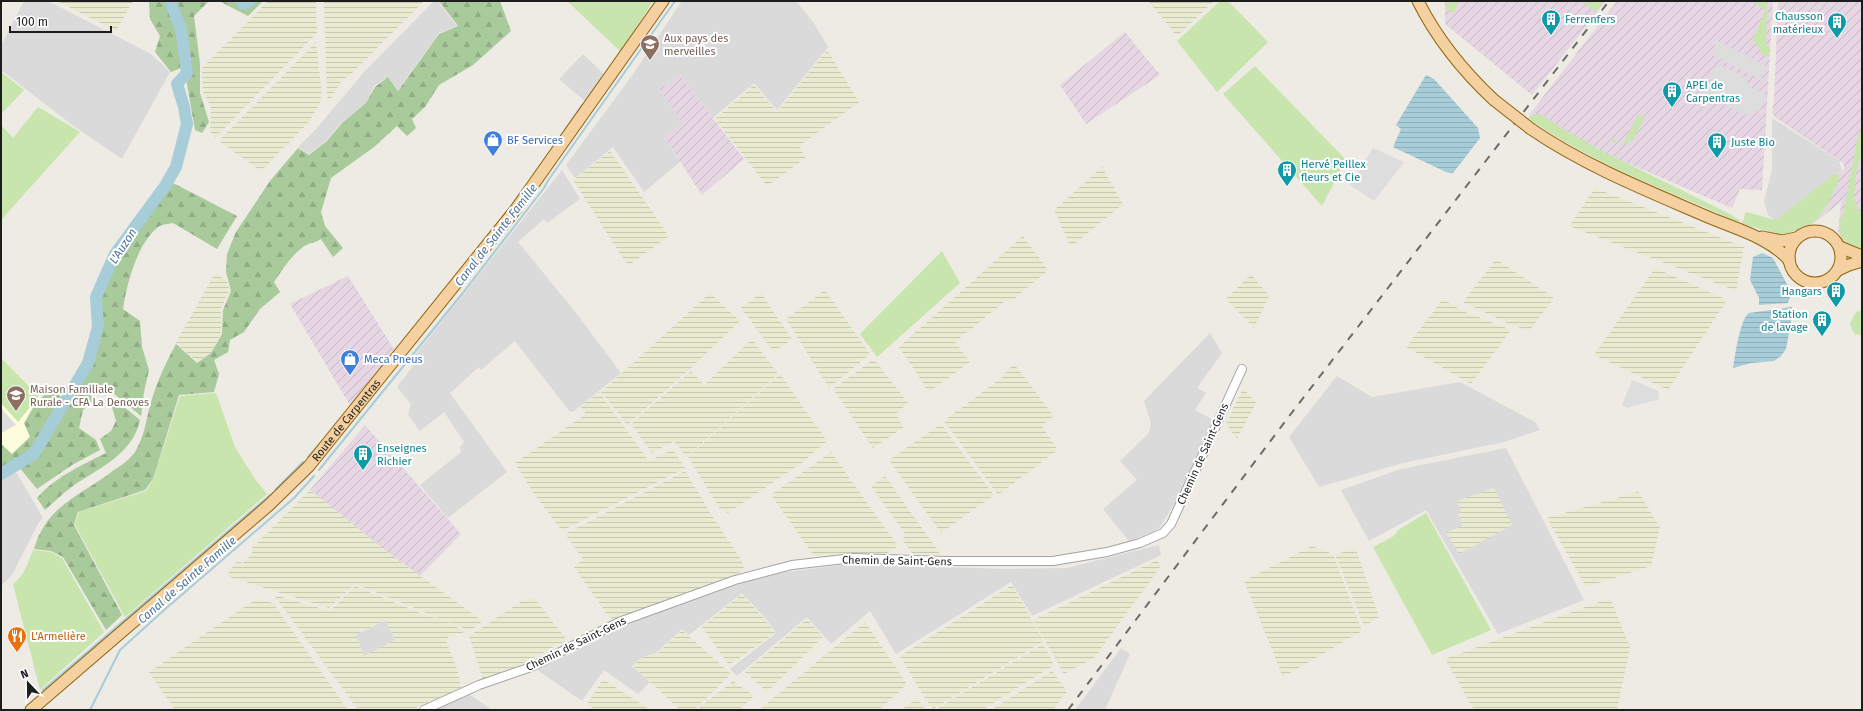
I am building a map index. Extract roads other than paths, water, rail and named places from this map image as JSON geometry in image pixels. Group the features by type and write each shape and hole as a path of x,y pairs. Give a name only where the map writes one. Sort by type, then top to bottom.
{"main road":[{"name":"Route de Carpentras","path":"31,710 269,506 309,466 516,209 663,1"},
{"path":"1419,3 1438,35 1463,69 1494,100 1531,129 1560,148 1592,165 1754,236 1775,248 1788,260"},
{"path":"1754,236 1782,240 1796,238 1807,232 1821,231 1836,240 1840,248 1842,259 1835,275 1824,282 1810,283 1797,276 1791,269 1788,260 1789,252 1796,238"},
{"path":"1840,248 1862,256"},
{"path":"1838,270 1862,261"}],"street":[{"name":"Chemin de Saint-Gens","path":"424,710 479,685 531,667 619,622 721,585 792,564 853,558 945,561 1053,561 1107,552 1157,536 1168,530 1172,524 1242,369"}],"water":[{"path":"1426,75 1434,79 1478,128 1480,138 1453,173 1446,172 1393,147 1401,129 1396,125"},
{"path":"1762,253 1773,258 1789,288 1790,297 1788,303 1759,305 1759,298 1750,280 1753,257"},
{"path":"1792,307 1793,311 1786,349 1781,356 1774,361 1751,363 1733,368 1743,322 1749,313"}],"waterway":[{"name":"L'Auzon","path":"1,474 34,454 88,363 98,327 96,297 115,254 165,186 176,167 187,124 184,107 177,84 187,73 181,29 170,1"},
{"name":"L'Auzon","path":"241,1 244,4 250,1"},
{"name":"Canal de Sainte Famille","path":"319,470 462,294 544,188 675,1"},
{"path":"552,149 582,105"},
{"path":"509,209 522,191"},
{"path":"308,457 323,440"},
{"path":"276,489 303,462"},
{"name":"Canal de Sainte Famille","path":"90,710 120,650 294,498 314,476"},
{"path":"43,690 270,495"}],"railway":[{"path":"1068,710 1287,419 1609,1"}],"place":[{"name":"Ferrenfers","path":"1551,36"},
{"name":"Chausson matérieux","path":"1837,39"},
{"name":"Aux pays des merveilles","path":"650,61"},
{"name":"APEI de Carpentras","path":"1672,108"},
{"name":"BF Services","path":"493,157"},
{"name":"Juste Bio","path":"1717,159"},
{"name":"Hervé Peillex fleurs et Cie","path":"1287,187"},
{"name":"Hangars","path":"1836,308"},
{"name":"Station de lavage","path":"1822,337"},
{"name":"Meca Pneus","path":"350,376"},
{"name":"Maison Familiale Rurale - CFA La Denoves","path":"16,412"},
{"name":"Enseignes Richier","path":"363,471"},
{"name":"L'Armelière","path":"17,653"}]}
